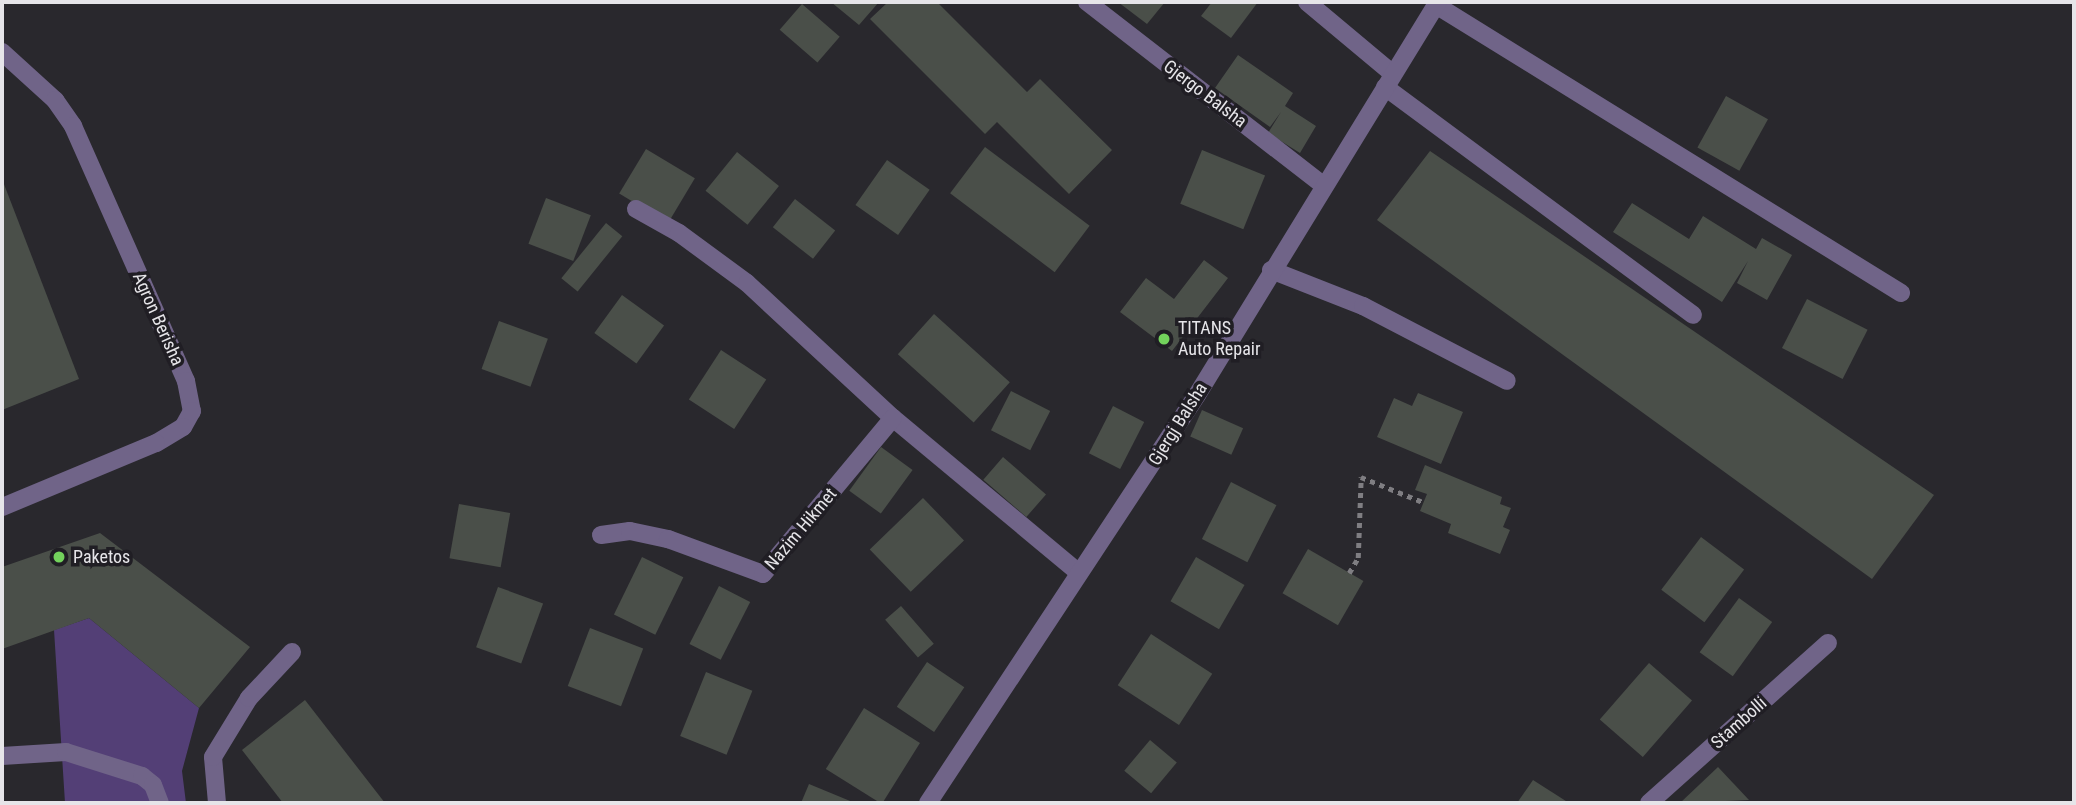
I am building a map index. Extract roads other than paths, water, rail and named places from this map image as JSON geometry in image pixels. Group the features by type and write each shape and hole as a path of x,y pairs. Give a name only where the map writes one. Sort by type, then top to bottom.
{"street":[{"name":"Gjergo Balsha","path":"1087,2 1324,185"},
{"path":"1307,2 1389,81 1693,316"},
{"name":"Gjergj Balsha","path":"928,803 1197,395 1271,270 1437,4"},
{"path":"1437,4 1901,293"},
{"name":"Agron Berisha","path":"2,52 55,100 73,126 186,381 192,411 183,427 156,443 2,508"},
{"path":"635,209 679,233 747,282 893,418 1079,573"},
{"path":"1271,270 1363,306 1507,381"},
{"name":"Nazim Hikmet","path":"601,535 629,531 668,539 763,574 893,418"},
{"name":"Stambolli","path":"1649,803 1828,643"},
{"path":"217,803 214,757 249,698 292,652"},
{"path":"2,756 66,752 142,776 153,785 160,803"}],"place":[{"name":"TITANS Auto Repair","path":"1164,339"},
{"name":"Paketos","path":"59,557"}]}
